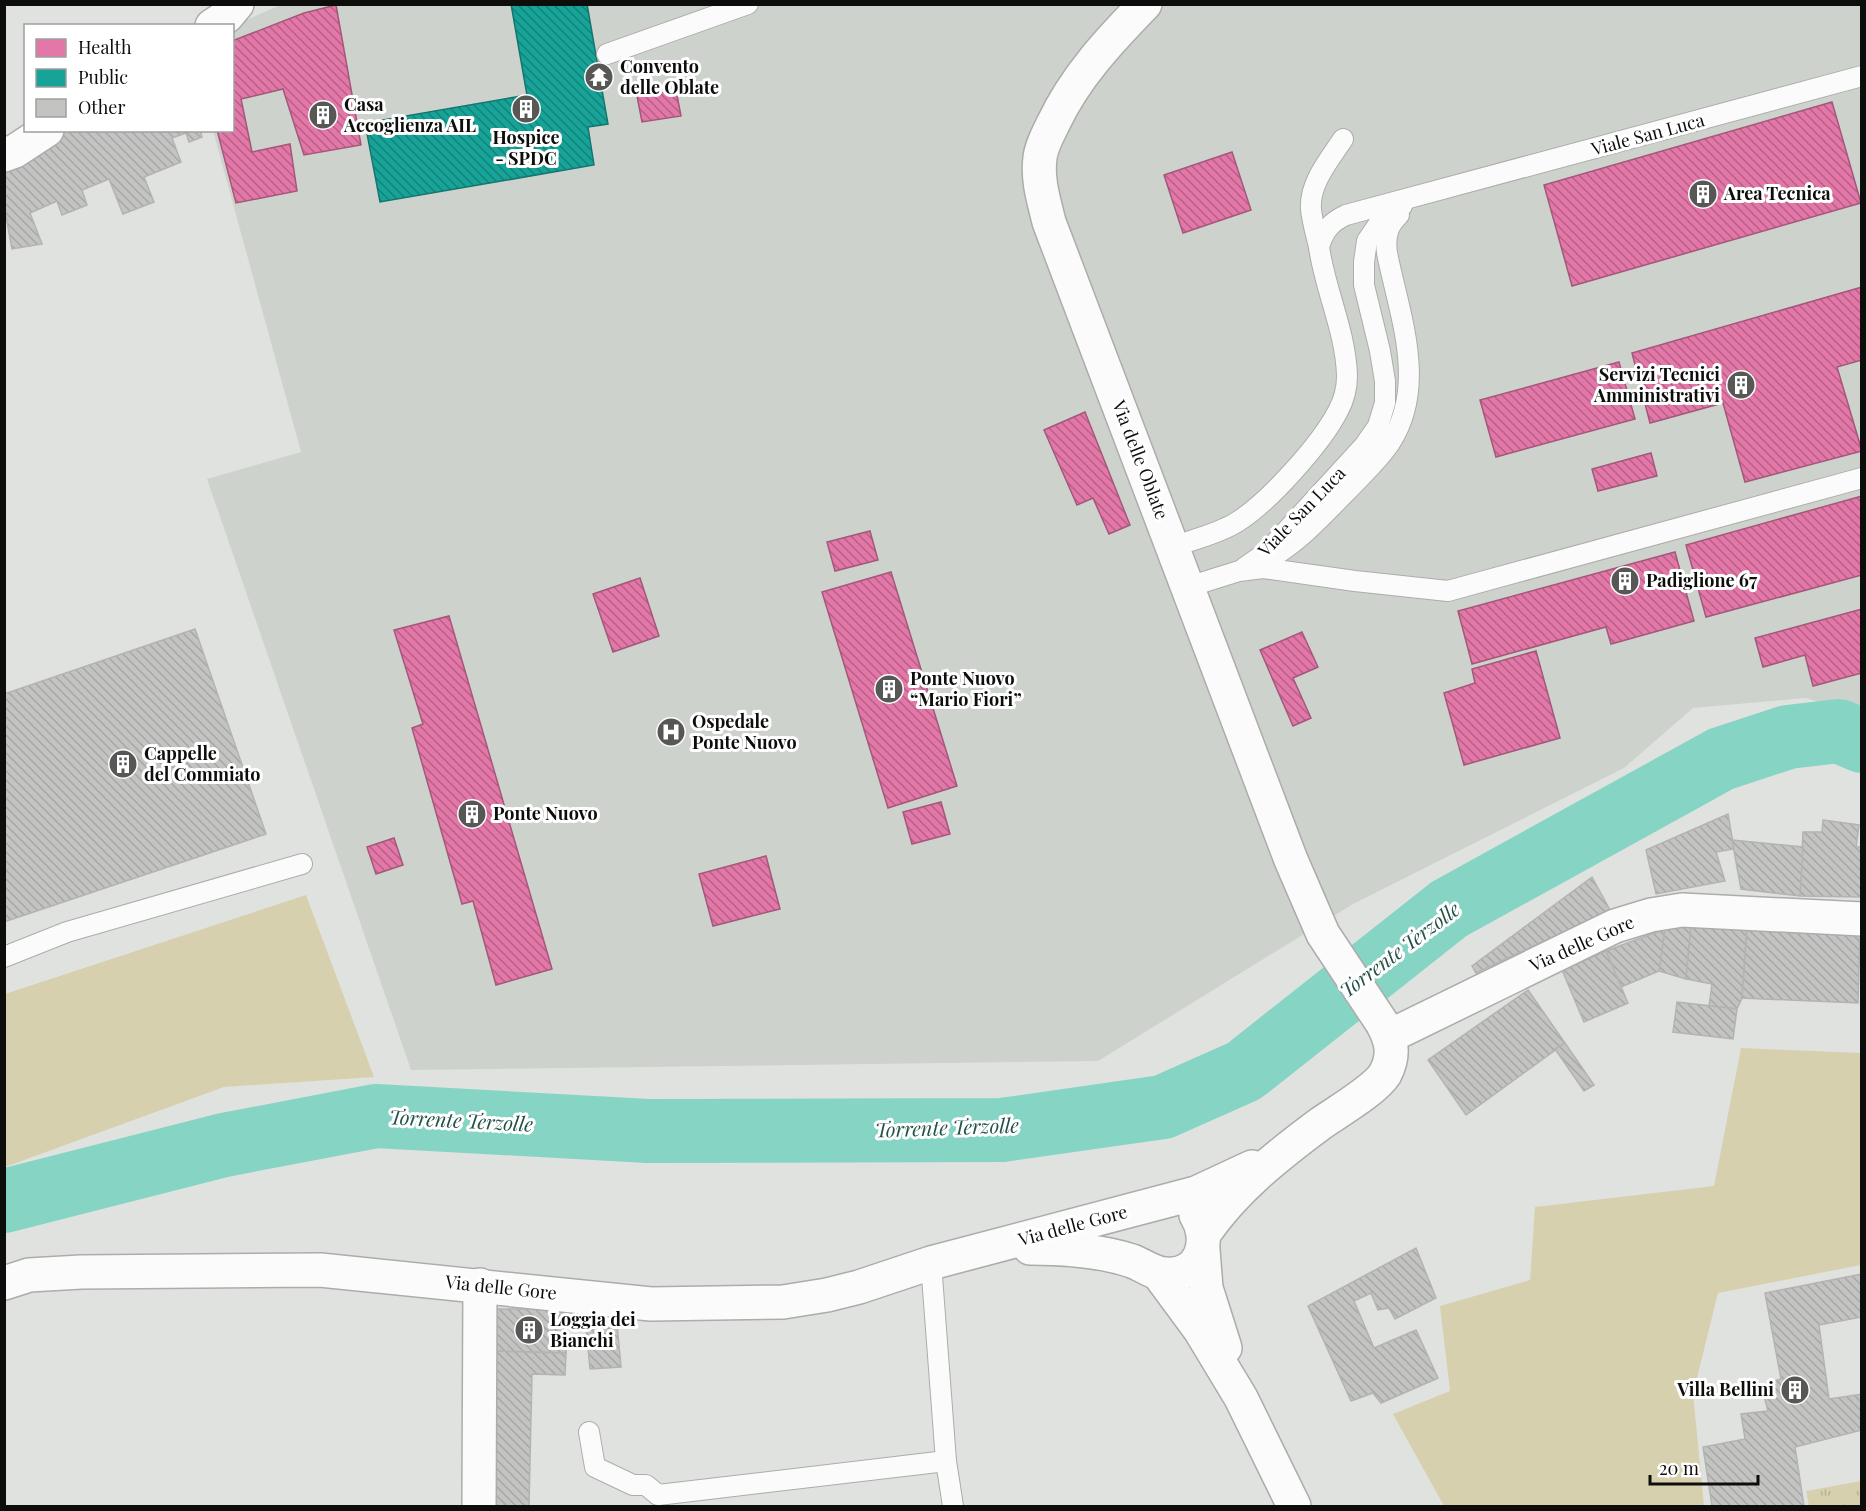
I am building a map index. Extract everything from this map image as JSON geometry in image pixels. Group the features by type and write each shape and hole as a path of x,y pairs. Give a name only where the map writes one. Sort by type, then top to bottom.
{"main road":[{"path":"215,24 227,16 237,4"},
{"name":"Via delle Oblate","path":"1145,4 1100,52 1063,102 1048,132 1040,157 1040,185 1049,222 1291,860 1323,934 1386,1029"},
{"path":"4,155 44,132"},
{"name":"Via delle Gore","path":"992,1248 1067,1248 1118,1258 1152,1270 1176,1274 1188,1269 1197,1261 1204,1242 1230,1200 1276,1156 1377,1083 1385,1073 1392,1055 1386,1029 1615,926 1651,915 1682,910 1862,919"},
{"name":"Via delle Gore","path":"4,1283 29,1275 81,1272 320,1270 651,1304 783,1302 827,1295 932,1263 1196,1193 1276,1156"},
{"path":"1160,1203 1176,1203 1196,1214 1204,1242 1203,1275 1241,1398"},
{"name":"Via delle Gore","path":"1152,1270 1136,1255 1132,1244 1132,1231 1145,1210 1160,1203"},
{"path":"1152,1270 1200,1330 1241,1398 1294,1506"},
{"path":"479,1506 480,1285"}],"lane":[{"path":"607,54 748,4"},
{"name":"Viale San Luca","path":"1173,547 1240,521 1298,466 1339,410 1347,385 1346,363 1319,247 1323,234 1334,221 1346,215 1862,76"},
{"path":"1319,247 1311,207 1313,192 1317,181 1343,139"},
{"name":"Viale San Luca","path":"1239,572 1267,552 1364,446 1378,426 1385,403 1385,381 1364,285 1367,242 1380,222 1398,207 1434,192"},
{"name":"Viale San Luca","path":"1239,572 1273,557 1298,540 1377,460 1400,423 1407,402 1409,361 1386,238 1390,224 1416,200"},
{"path":"1188,587 1263,567 1355,581 1448,591 1862,478"},
{"path":"4,957 67,932 302,864"},
{"path":"932,1263 946,1461 953,1506"},
{"path":"589,1432 596,1467 633,1485 646,1485 658,1495 946,1461"}],"shaded area":[{"path":"280,5 1861,5 1861,715 1806,698 1693,708 1624,768 1353,904 1098,1061 411,1070 207,479 301,452 213,132 234,132 234,26"}],"green space":[{"path":"306,895 374,1077 224,1087 5,1167 5,994"},
{"path":"1741,1048 1861,1053 1861,1265 1718,1293 1693,1394 1704,1506 1444,1506 1393,1414 1450,1391 1440,1306 1530,1280 1535,1207 1714,1186"},
{"path":"1861,1481 1861,1506 1809,1506 1806,1491"}],"building: Health":[{"name":"Casa Accoglienza AIL","path":"336,5 361,145 304,155 283,89 241,99 252,152 290,144 297,191 236,203 218,132 234,132 234,40 304,13"},
{"path":"676,90 681,116 642,122 637,96"},
{"name":"Area Tecnica","path":"1832,102 1861,203 1572,286 1544,185"},
{"path":"1232,152 1251,210 1183,233 1164,175"},
{"name":"Servizi Tecnici Amministrativi","path":"1862,287 1862,360 1837,367 1862,451 1745,482 1723,403 1650,423 1632,353"},
{"path":"1619,362 1635,419 1496,457 1480,400"},
{"path":"1085,412 1130,525 1109,534 1093,498 1077,505 1044,430"},
{"path":"1651,453 1657,476 1598,491 1592,469"},
{"name":"Padiglione 67","path":"1862,496 1862,575 1706,617 1686,545"},
{"path":"870,531 878,560 835,571 827,542"},
{"name":"Padiglione 67","path":"1675,552 1694,621 1611,644 1606,627 1472,664 1458,611"},
{"name":"Ponte Nuovo “Mario Fiori”","path":"891,572 957,786 888,808 822,592"},
{"path":"640,578 659,636 613,652 593,594"},
{"path":"1862,609 1862,673 1813,686 1805,655 1763,667 1755,638"},
{"name":"Ponte Nuovo","path":"449,616 552,969 496,985 473,901 462,904 412,728 423,724 394,630"},
{"path":"1302,632 1318,667 1293,678 1311,718 1293,726 1260,650"},
{"path":"1536,651 1560,738 1464,765 1444,693 1475,683 1472,669"},
{"path":"941,802 950,834 912,844 903,812"},
{"path":"394,838 403,865 376,874 367,847"},
{"path":"766,856 780,909 713,926 699,874"}],"building: Public":[{"name":"Hospice - SPDC","path":"511,4 587,4 608,124 588,127 594,165 380,202 365,123 527,95"}],"building: Other":[{"path":"65,132 201,132 202,137 189,142 186,133 172,138 181,162 144,177 154,202 123,214 109,179 82,190 87,205 62,215 57,201 30,213 42,244 12,249 4,206 4,167"},
{"name":"Cappelle del Commiato","path":"195,629 266,834 4,922 4,694"},
{"path":"1728,814 1734,849 1716,852 1725,881 1656,894 1646,850"},
{"path":"1823,820 1859,825 1856,847 1862,847 1862,897 1800,896 1803,832 1822,832"},
{"path":"1732,840 1803,847 1800,896 1741,889"},
{"path":"1592,877 1610,910 1476,973 1472,966"},
{"path":"1691,926 1686,979 1659,971 1665,929"},
{"path":"1691,926 1747,928 1742,998 1737,1009 1709,1006 1712,984 1686,979"},
{"path":"1747,928 1860,934 1858,1003 1742,998"},
{"path":"1665,929 1659,971 1621,987 1606,951"},
{"path":"1606,951 1628,1003 1584,1022 1562,970"},
{"path":"1528,990 1565,1043 1466,1115 1428,1060"},
{"path":"1677,1002 1737,1009 1733,1039 1673,1032"},
{"path":"1565,1043 1594,1085 1584,1091 1555,1049"},
{"path":"1416,1248 1436,1298 1395,1319 1389,1308 1378,1310 1371,1293 1354,1301 1374,1348 1416,1330 1438,1378 1381,1403 1373,1393 1351,1401 1308,1306"},
{"name":"Villa Bellini","path":"1862,1274 1862,1317 1819,1325 1829,1399 1862,1394 1862,1430 1795,1447 1804,1506 1712,1506 1703,1447 1745,1439 1741,1414 1768,1411 1761,1385 1781,1379 1765,1293"},
{"name":"Loggia dei Bianchi","path":"493,1309 566,1309 566,1353 492,1351"},
{"path":"617,1324 621,1367 590,1369 586,1327"},
{"path":"492,1351 566,1353 565,1375 532,1374 529,1506 488,1506"}],"waterway":[{"name":"Torrente Terzolle","path":"4,1201 224,1145 376,1116 648,1131 1002,1130 1163,1107 1244,1071 1449,909 1721,759 1788,737 1839,731 1862,741"}],"place":[{"name":"Convento delle Oblate","path":"599,77"},
{"name":"Hospice - SPDC","path":"526,109"},
{"name":"Casa Accoglienza AIL","path":"323,115"},
{"name":"Area Tecnica","path":"1703,194"},
{"name":"Servizi Tecnici Amministrativi","path":"1741,385"},
{"name":"Padiglione 67","path":"1625,581"},
{"name":"Ponte Nuovo “Mario Fiori”","path":"889,689"},
{"name":"Ospedale Ponte Nuovo","path":"671,732"},
{"name":"Cappelle del Commiato","path":"123,764"},
{"name":"Ponte Nuovo","path":"472,814"},
{"name":"Loggia dei Bianchi","path":"529,1330"},
{"name":"Villa Bellini","path":"1795,1390"}]}
